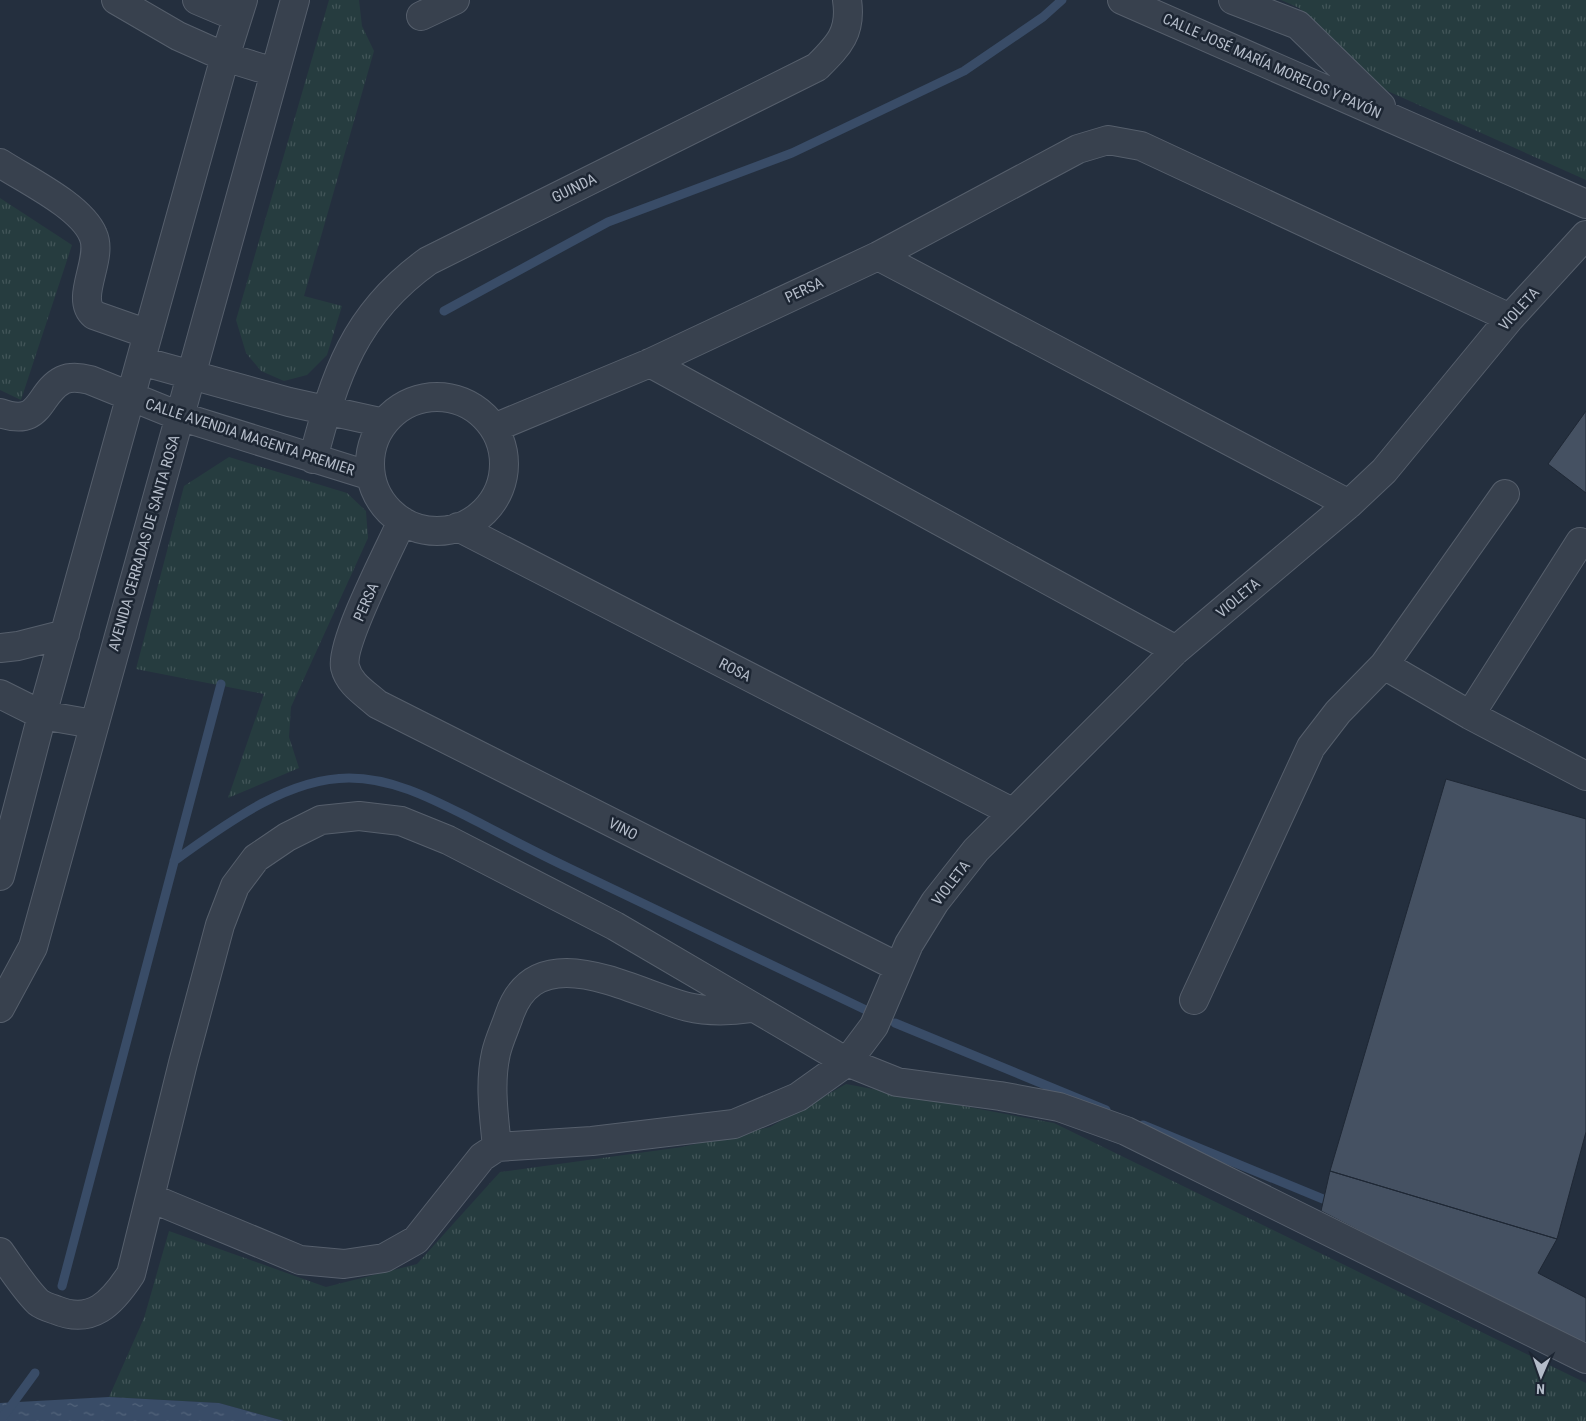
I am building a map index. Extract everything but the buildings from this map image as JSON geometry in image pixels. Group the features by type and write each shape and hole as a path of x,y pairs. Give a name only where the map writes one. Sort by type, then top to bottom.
{"street":[{"path":"116,0 178,36 225,57 274,72"},
{"path":"0,876 42,715 240,8 197,0"},
{"name":"AVENIDA CERRADAS DE SANTA ROSA","path":"0,1008 33,947 93,724 192,375 295,0"},
{"path":"421,16 455,0"},
{"name":"GUINDA","path":"313,458 325,411 351,347 369,318 401,280 428,261 817,67 841,42 848,22 847,0"},
{"name":"CALLE JOSÉ MARÍA MORELOS Y PAVÓN","path":"1122,0 1586,204"},
{"name":"CALLE JOSÉ MARÍA MORELOS Y PAVÓN","path":"1233,0 1298,25 1395,120"},
{"name":"PERSA","path":"494,428 650,363 878,256 1078,148 1108,140 1141,146 1510,318"},
{"path":"0,163 65,204 86,222 94,236 96,253 86,300 87,310 94,315 148,334"},
{"name":"VIOLETA","path":"497,1147 592,1141 734,1124 798,1097 847,1062 874,1026 898,967 935,902 976,850 1176,650 1349,504 1384,471 1510,318 1586,235"},
{"path":"878,256 1349,504"},
{"path":"141,361 325,411 384,423"},
{"path":"650,363 1176,650"},
{"name":"CALLE AVENDIA MAGENTA PREMIER","path":"0,413 18,417 31,413 41,406 49,393 63,380 75,377 90,380 179,416 371,476"},
{"path":"433,397 447,398 474,408 494,428 501,442 504,457 504,473 500,488 482,514 458,528 444,531 430,530 402,522 382,502 371,476 371,448 384,423 406,405 433,397"},
{"path":"1194,1000 1311,747 1338,712 1384,665 1505,494"},
{"name":"PERSA","path":"353,684 345,666 350,637 402,522"},
{"name":"ROSA","path":"458,528 1012,812"},
{"path":"1470,715 1580,542"},
{"path":"0,648 18,646 65,634"},
{"path":"1384,665 1470,715 1586,776"},
{"name":"VINO","path":"353,684 377,704 898,967"},
{"path":"0,694 42,715 93,724"},
{"path":"0,1252 39,1303 72,1317 82,1316 106,1305 118,1294 131,1274 183,1063 220,925 235,886 256,858 287,837 321,820 360,816 401,820 448,840 615,926 847,1062 897,1082 1000,1096 1059,1107 1126,1131 1586,1359"},
{"path":"150,1198 300,1260 344,1264 384,1258 416,1240 482,1157 497,1147 492,1090 496,1052 512,1006 532,980 561,972 606,979 689,1007 727,1011 752,1008"}],"green space":[{"path":"329,0 359,0 362,26 374,51 304,296 342,306 327,355 307,375 284,381 261,371 246,353 236,320"},
{"path":"1281,0 1586,0 1586,180 1383,89 1299,8"},
{"path":"0,198 72,245 21,400 0,390"},
{"path":"229,457 347,493 366,511 368,538 291,707 289,737 299,768 228,798 264,694 136,669 184,486"},
{"path":"846,1084 1054,1123 1586,1383 1586,1421 284,1421 219,1403 109,1397 144,1318 169,1231 326,1287 417,1264 500,1172 682,1147 770,1127"}],"water":[{"path":"109,1397 219,1403 284,1421 0,1421 0,1403"}],"waterway":[{"path":"444,311 608,222 792,153 964,71 1043,17 1062,0"},
{"path":"62,1286 221,684"},
{"path":"174,861 213,833 256,806 302,786 325,780 349,778 383,782 415,792 446,806 557,862 868,1011"},
{"path":"895,1023 1106,1110"},
{"path":"1143,1125 1323,1199"},
{"path":"0,1421 35,1373"}]}
